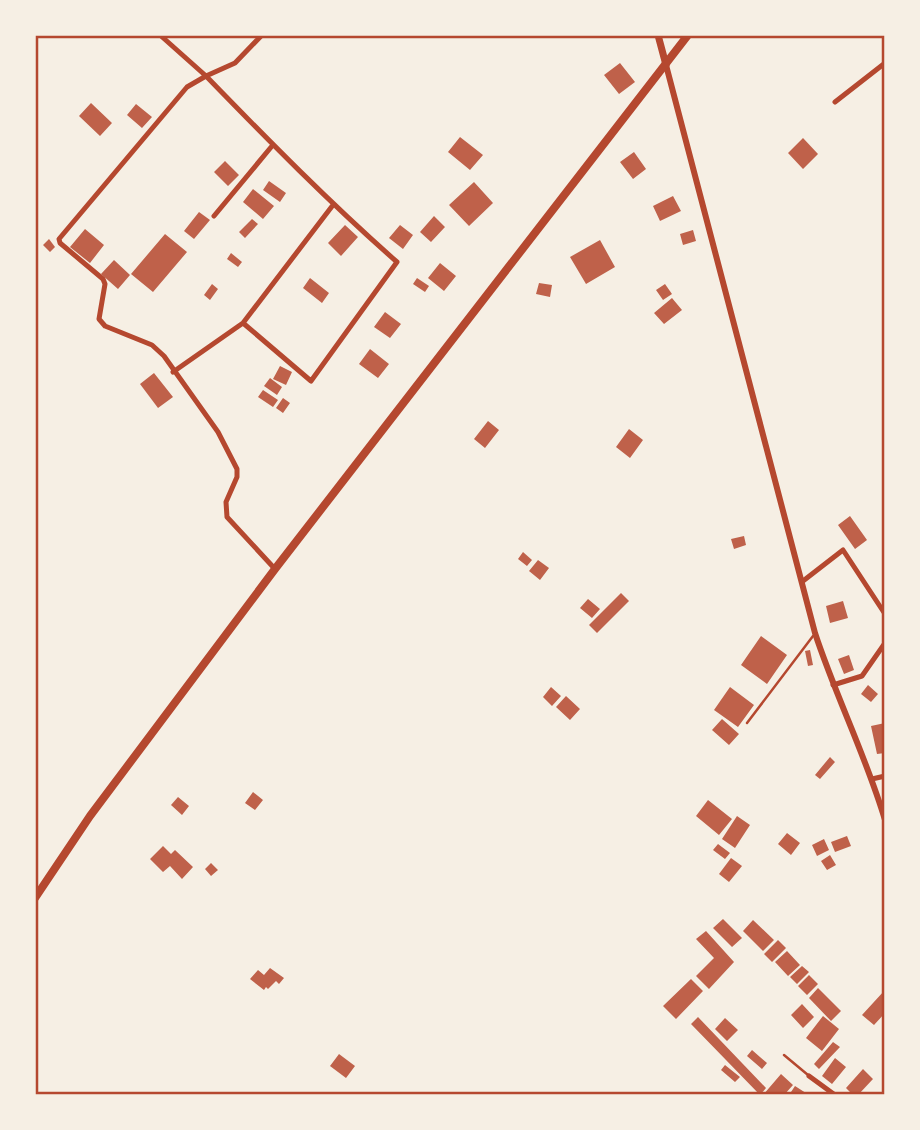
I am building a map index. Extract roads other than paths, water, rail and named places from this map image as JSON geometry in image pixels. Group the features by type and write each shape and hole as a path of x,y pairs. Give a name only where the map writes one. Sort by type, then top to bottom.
{"main road":[{"path":"658,35 666,65"},
{"path":"35,898 90,816 275,569 688,35"}],"street":[{"path":"160,35 205,76 333,205 397,262 311,381 243,323"},
{"path":"262,35 235,63 187,87 59,240 103,279 105,284 99,319 104,326 152,345 164,356 218,432 237,469 237,477 226,502 227,517 275,569"},
{"path":"835,102 885,63"},
{"path":"666,65 815,633 833,685 872,779 885,820"},
{"path":"214,216 272,146"},
{"path":"173,372 243,323 333,205"},
{"path":"803,581 843,550 885,614"},
{"path":"833,685 862,676 885,643"},
{"path":"872,779 885,776"},
{"path":"809,1076 835,1095"}],"lane":[{"path":"747,723 815,633"},
{"path":"784,1055 809,1076"}]}
